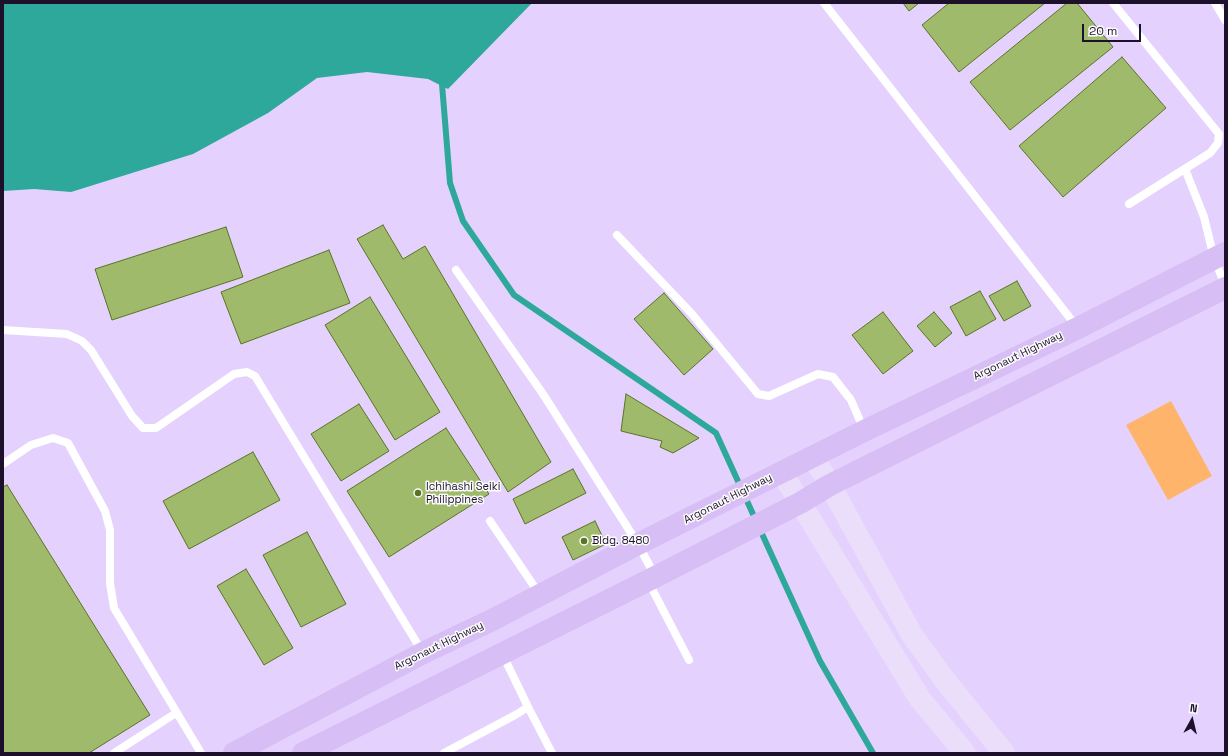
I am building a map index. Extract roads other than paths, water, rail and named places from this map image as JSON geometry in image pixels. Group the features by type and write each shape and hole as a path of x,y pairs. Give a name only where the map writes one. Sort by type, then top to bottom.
{"main road":[{"name":"Argonaut Highway","path":"234,753 423,653 540,596 638,544 864,431 1078,328 1219,256"},
{"path":"303,753 652,579 800,503 830,485 1225,288"}],"street":[{"path":"813,457 912,634 947,683 1004,753"},
{"path":"782,472 920,700 965,753"}],"lane":[{"path":"824,3 1078,328"},
{"path":"1114,3 1219,134 1218,143 1210,153 1129,204"},
{"path":"1215,3 1225,20"},
{"path":"1185,169 1219,256 1225,285"},
{"path":"617,235 692,314 758,394 769,396 818,374 833,377 851,400 864,431"},
{"path":"456,270 543,394 638,544 652,579 689,660"},
{"path":"3,330 67,334 82,341 91,350 132,416 144,428 156,428 234,374 247,372 255,376 423,653"},
{"path":"3,464 31,445 53,438 68,443 105,511 110,530 110,583 114,608 201,753"},
{"path":"490,521 540,596"},
{"path":"502,653 552,753"},
{"path":"444,753 517,714 528,706"},
{"path":"114,753 176,713"}],"waterway":[{"path":"442,84 450,183 463,221 514,295 716,433 820,661 873,753"}],"place":[{"name":"Ichihashi Seiki Philippines","path":"418,493"},
{"name":"Bldg. 8480","path":"584,541"}]}
